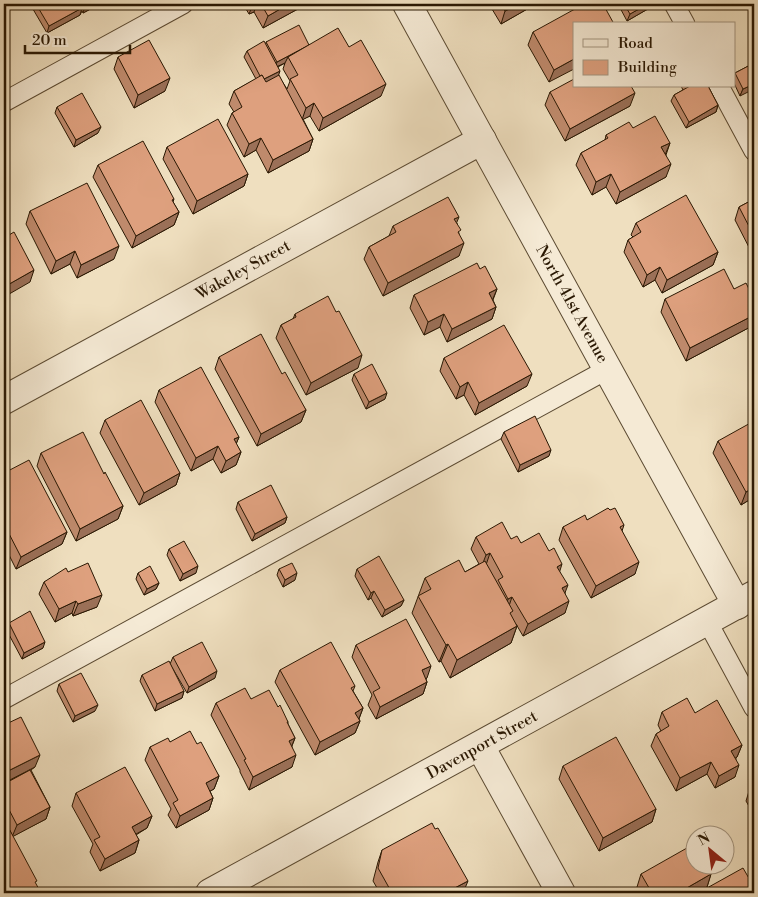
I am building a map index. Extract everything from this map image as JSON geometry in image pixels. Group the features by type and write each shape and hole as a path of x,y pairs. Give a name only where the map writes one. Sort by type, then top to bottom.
{"street":[{"name":"North 41st Avenue","path":"407,4 608,369 745,600"},
{"name":"Wakeley Street","path":"4,400 482,140"},
{"name":"Davenport Street","path":"210,893 745,600"},
{"path":"480,746 561,893"}],"lane":[{"path":"4,102 183,4"},
{"path":"674,4 684,22"},
{"path":"720,88 754,151"},
{"path":"4,699 608,369"},
{"path":"707,621 754,708"}],"building":[{"path":"36,4 80,4 82,8 49,26"},
{"path":"261,4 289,4 268,16"},
{"path":"501,4 519,4 505,11"},
{"path":"584,4 603,4 613,22 573,22 573,60 554,70 533,32"},
{"path":"624,4 648,4 630,14"},
{"path":"299,25 309,45 277,62 266,42"},
{"path":"338,28 349,47 361,40 386,84 323,118 314,103 306,108 290,79 298,75 288,57"},
{"path":"149,40 170,78 138,95 118,57"},
{"path":"264,41 280,71 264,79 262,75 260,76 247,51"},
{"path":"754,63 754,84 743,89 736,72"},
{"path":"262,75 266,82 279,75 313,139 273,160 261,138 249,144 232,113 242,107 234,91"},
{"path":"573,80 573,88 632,88 635,93 570,129 550,92"},
{"path":"686,88 709,88 718,105 689,122 674,95"},
{"path":"82,93 101,127 76,140 57,107"},
{"path":"655,116 670,143 661,147 671,164 620,192 611,174 596,182 581,153 608,138 606,135 629,122 633,128"},
{"path":"218,119 248,174 197,201 167,147"},
{"path":"143,141 179,212 136,236 98,165"},
{"path":"87,183 119,246 81,265 75,251 56,261 30,211"},
{"path":"4,194 9,204 4,206"},
{"path":"686,195 718,252 667,280 660,267 647,275 628,240 641,232 636,223"},
{"path":"448,197 459,217 454,219 461,230 458,232 464,243 388,283 369,247 396,232 393,226"},
{"path":"754,199 754,236 739,207"},
{"path":"14,232 34,270 4,287 4,238"},
{"path":"477,263 480,269 485,266 497,289 489,293 496,307 452,329 444,314 428,322 414,295"},
{"path":"724,269 734,289 746,283 754,299 754,315 690,348 665,299"},
{"path":"328,296 336,312 339,311 362,355 311,383 281,325 296,317 295,314"},
{"path":"504,325 532,374 479,403 468,382 460,387 444,358"},
{"path":"261,334 282,374 285,372 306,410 261,434 219,357"},
{"path":"372,364 387,393 369,402 354,374"},
{"path":"201,367 239,437 234,439 241,452 226,461 218,446 196,458 159,390"},
{"path":"141,400 180,473 144,493 105,420"},
{"path":"535,416 551,450 520,465 504,432"},
{"path":"754,421 754,487 746,492 718,441"},
{"path":"83,432 123,506 80,529 41,453"},
{"path":"29,460 67,532 21,557 4,524 4,473"},
{"path":"271,485 287,517 255,534 238,502"},
{"path":"608,508 610,510 615,508 624,525 620,527 639,562 596,586 563,527 585,515 587,520"},
{"path":"502,522 511,539 517,536 521,543 539,533 549,551 554,548 562,564 557,567 568,585 562,588 569,601 528,624 512,597 508,599 498,580 503,577 490,553 486,555 476,537"},
{"path":"184,541 198,566 183,574 169,549"},
{"path":"379,556 404,600 385,610 374,591 371,593 357,569"},
{"path":"459,560 465,572 485,561 513,611 510,613 517,626 457,660 448,644 446,645 418,596 431,589 425,578"},
{"path":"88,563 102,595 78,604 76,601 59,609 44,582 66,568 68,572"},
{"path":"292,563 297,573 285,580 279,569"},
{"path":"150,566 159,583 147,589 138,573"},
{"path":"30,611 45,642 24,653 9,623"},
{"path":"406,619 431,666 422,670 427,682 380,707 373,692 380,688 356,645"},
{"path":"202,642 217,671 189,687 173,657"},
{"path":"331,642 355,686 351,688 363,708 355,713 360,721 320,742 280,670"},
{"path":"169,661 184,691 157,704 142,675"},
{"path":"81,673 98,705 75,716 59,684"},
{"path":"245,688 251,699 269,690 278,707 280,705 295,738 289,741 296,755 253,777 244,760 246,759 216,703"},
{"path":"687,698 695,713 717,700 742,745 731,751 739,765 719,776 711,762 680,778 656,734 669,726 662,712"},
{"path":"21,717 40,755 6,772 4,766 4,725"},
{"path":"190,731 197,744 201,742 219,776 206,783 213,798 180,816 173,803 178,800 150,747 168,738 170,742"},
{"path":"616,737 656,809 603,838 563,766"},
{"path":"125,767 152,816 132,827 139,840 105,859 94,840 100,837 76,793"},
{"path":"30,770 50,807 17,825 4,800 4,784"},
{"path":"754,786 754,795 750,788"},
{"path":"6,823 37,881 35,882 40,891 36,893 4,893 4,824"},
{"path":"432,823 435,829 438,828 468,881 445,893 392,893 378,868 382,850"},
{"path":"686,849 686,874 711,874 678,893 652,893 641,874"},
{"path":"743,868 754,887 754,893 698,893 732,874 736,874 736,872"}]}
